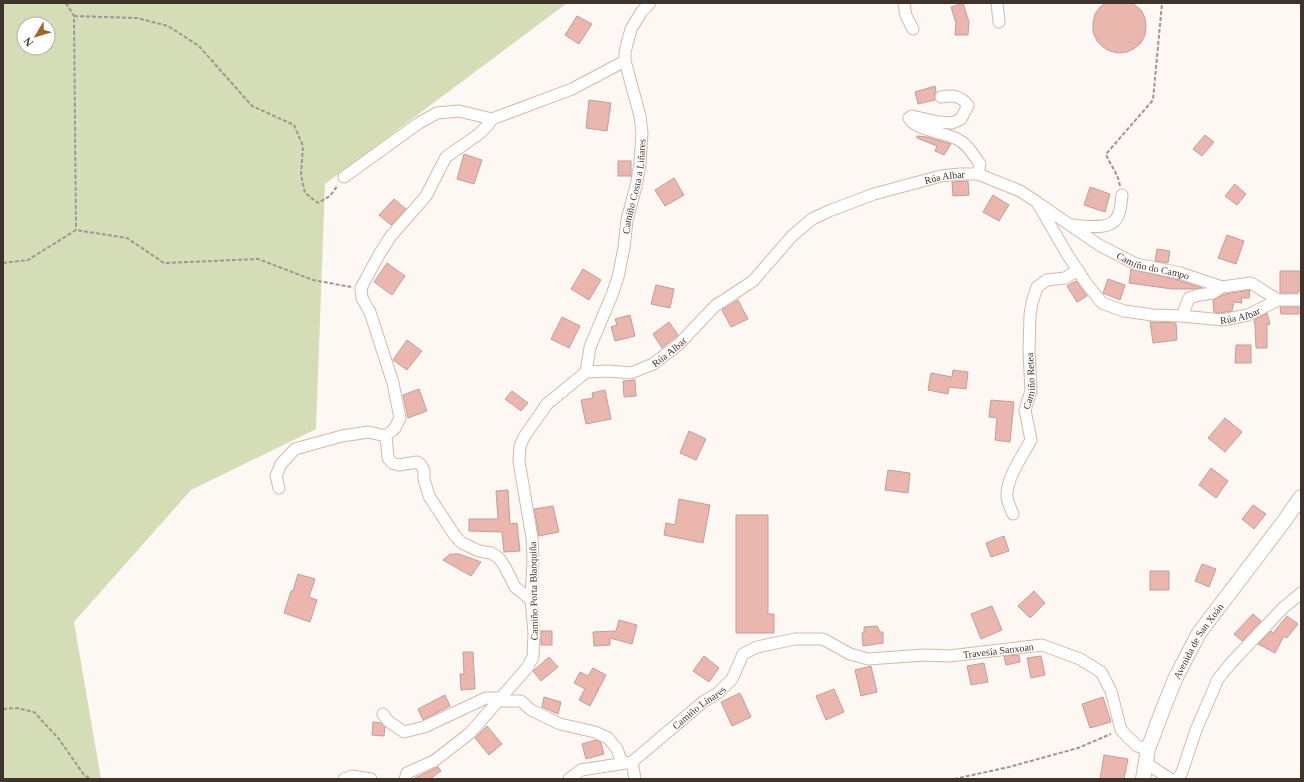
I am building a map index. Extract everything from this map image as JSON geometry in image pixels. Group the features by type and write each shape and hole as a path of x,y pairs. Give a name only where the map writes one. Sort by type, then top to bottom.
{"main road":[{"name":"Avenida de San Xoán","path":"1143,779 1147,756 1164,704 1176,677 1200,633 1301,497"}],"street":[{"name":"Camiño Costa a Liñares","path":"586,372 590,347 618,278 624,248 626,220 636,186 640,164 642,134 640,116 625,61 625,52 631,29 642,11 650,3"},
{"path":"904,3 906,16 913,29"},
{"path":"997,3 999,22"},
{"path":"344,176 419,123 437,113 459,111 492,118 572,89 625,61"},
{"path":"941,97 959,97 968,105 961,119 952,123 938,122 912,116 909,118 911,122 926,129 957,139 968,148 980,164 978,174"},
{"path":"386,436 395,428 400,418 393,383 370,312 362,298 361,288 391,236 426,196 446,157 479,134 492,118"},
{"name":"Rúa Albar","path":"586,372 608,371 631,373 653,364 678,345 714,306 753,281 792,236 812,219 874,194 947,175 978,174 1020,191 1037,202 1067,254 1102,303 1124,311 1153,316 1182,316 1222,320 1248,315 1278,300 1301,300"},
{"path":"1071,226 1104,226 1113,224 1119,214 1122,195"},
{"name":"Camiño do Campo","path":"1037,202 1099,245 1136,264 1180,273 1222,287 1252,283 1278,300"},
{"name":"Camiño Retea","path":"1013,514 1007,498 1007,487 1031,440 1025,410 1031,391 1029,352 1030,315 1032,303 1037,287 1047,280 1065,278 1078,270"},
{"path":"1182,316 1189,298 1213,293 1222,287"},
{"name":"Camiño Porta Blanquiña","path":"404,779 407,773 434,761 470,733 527,668 533,657 534,633 531,600 533,560 532,538 519,461 520,446 524,437 547,404 586,372"},
{"path":"279,488 276,476 281,464 295,449 342,436 368,432 386,436"},
{"path":"386,436 388,458 392,463 399,465 417,462 421,465 424,471 424,479 429,496 455,536 462,543 479,551 491,553 499,558 515,587 531,600"},
{"path":"1176,779 1182,772 1196,730 1218,679 1231,662 1283,608 1301,593"},
{"name":"Camiño Linares","path":"627,762 703,702 718,693 732,679 744,654 757,647 795,639 823,639"},
{"name":"Travesía Sanxoan","path":"823,639 850,654 868,660 924,656 949,656 1042,645 1080,659 1101,672 1111,691 1121,730"},
{"path":"383,714 388,721 404,732 424,727 486,698 521,701 531,710 560,724 595,732 608,738 627,762 635,779"},
{"path":"1121,730 1170,779"},
{"path":"569,779 581,770 627,762"},
{"path":"344,779 352,776 371,779"}],"path":[{"path":"66,3 74,16 76,230"},
{"path":"1122,195 1120,182 1114,167 1108,161 1106,154 1153,100 1162,3"},
{"path":"74,16 137,18 168,26 199,46 252,106 294,125 303,146 300,174 305,193 318,203 330,196"},
{"path":"3,263 28,260 76,230 127,238 164,263 258,259 313,280 361,288"},
{"path":"3,709 17,708 34,712 58,739 84,775 91,779"},
{"path":"954,779 1009,767 1078,748 1121,730"}],"green space":[{"path":"3,3 567,3 325,184 316,429 191,490 74,622 101,779 3,779"}],"building":[{"path":"963,3 969,22 968,35 955,35 956,23 951,7"},
{"path":"1106,3 1132,3 1141,10 1145,18 1145,35 1141,43 1135,48 1127,52 1118,53 1103,47 1097,41 1093,32 1095,14 1100,7"},
{"path":"577,16 592,24 579,44 565,35"},
{"path":"935,86 935,100 918,104 915,92"},
{"path":"589,100 611,103 607,131 586,128"},
{"path":"1205,135 1214,142 1202,156 1193,149"},
{"path":"917,136 927,137 951,144 944,155 935,151 937,146 917,138"},
{"path":"464,154 482,160 474,184 457,179"},
{"path":"618,161 631,161 631,176 618,176"},
{"path":"674,178 684,195 665,206 655,190"},
{"path":"968,181 969,195 953,196 952,182"},
{"path":"1235,184 1246,194 1237,205 1225,196"},
{"path":"1090,187 1110,194 1105,212 1084,205"},
{"path":"993,195 1009,205 999,221 983,212"},
{"path":"394,199 406,209 391,225 379,215"},
{"path":"1227,235 1244,241 1236,264 1218,258"},
{"path":"1157,249 1170,251 1168,263 1155,261"},
{"path":"387,263 405,276 392,295 374,282"},
{"path":"583,269 601,280 589,300 571,289"},
{"path":"1131,269 1178,280 1202,288 1172,289 1129,283"},
{"path":"1280,271 1301,271 1301,291 1298,291 1298,293 1280,293"},
{"path":"1108,279 1125,285 1120,300 1103,293"},
{"path":"1076,281 1087,296 1077,302 1067,286"},
{"path":"656,285 674,289 670,308 651,304"},
{"path":"1250,290 1249,298 1241,298 1242,303 1234,302 1232,311 1219,313 1214,312 1213,300 1225,294"},
{"path":"738,300 748,319 731,327 722,310"},
{"path":"1280,307 1299,307 1299,314 1281,314"},
{"path":"1267,313 1270,324 1267,325 1267,348 1256,348 1254,320"},
{"path":"630,315 635,336 615,341 611,327 617,325 615,319"},
{"path":"562,317 580,326 569,348 551,339"},
{"path":"669,322 678,335 662,348 653,334"},
{"path":"1150,322 1176,323 1177,340 1153,343"},
{"path":"407,340 422,351 407,370 393,360"},
{"path":"1236,345 1251,345 1251,363 1235,363"},
{"path":"953,370 968,372 966,389 949,387 948,394 928,390 931,373 952,377"},
{"path":"635,380 636,396 624,397 623,381"},
{"path":"419,389 427,411 408,418 403,395"},
{"path":"605,390 611,419 586,424 581,400 593,398 592,393"},
{"path":"512,391 528,403 521,411 505,399"},
{"path":"991,400 1014,402 1010,442 995,440 997,418 989,417"},
{"path":"1225,418 1242,432 1225,452 1208,438"},
{"path":"689,431 706,439 696,460 680,453"},
{"path":"1211,468 1228,481 1216,498 1199,485"},
{"path":"888,470 910,473 908,493 885,490"},
{"path":"508,490 510,524 517,523 520,551 504,552 502,532 469,531 469,519 498,519 496,491"},
{"path":"679,499 710,505 703,543 664,535 666,523 675,525"},
{"path":"1253,505 1266,514 1254,529 1242,519"},
{"path":"553,506 559,532 539,536 534,509"},
{"path":"736,515 768,515 768,614 774,614 774,633 736,633"},
{"path":"1004,536 1009,551 991,557 986,543"},
{"path":"450,554 459,554 481,562 471,576 443,560"},
{"path":"1202,564 1216,569 1209,587 1195,581"},
{"path":"1150,571 1169,571 1169,590 1150,590"},
{"path":"298,574 315,579 309,597 317,600 310,622 284,613"},
{"path":"1034,591 1045,603 1030,618 1018,606"},
{"path":"992,606 1002,630 981,639 971,614"},
{"path":"1253,614 1261,621 1242,641 1234,634"},
{"path":"1287,616 1298,624 1287,638 1284,636 1275,653 1258,644 1271,631 1273,633"},
{"path":"619,620 637,625 632,644 610,638 610,645 594,646 593,632 616,631"},
{"path":"877,626 880,632 883,632 883,643 863,646 862,633 864,633 864,627"},
{"path":"541,631 552,631 552,645 541,645"},
{"path":"463,652 473,652 475,689 461,690 460,674 464,674"},
{"path":"1019,655 1020,662 1006,665 1004,656"},
{"path":"704,656 719,668 709,682 693,671"},
{"path":"1041,656 1045,675 1031,678 1027,658"},
{"path":"549,657 558,667 541,681 533,671"},
{"path":"984,663 988,682 971,685 967,666"},
{"path":"871,666 877,692 861,696 855,670"},
{"path":"593,668 606,675 590,706 579,700 585,689 574,683 580,672 588,676"},
{"path":"834,689 844,712 826,720 816,696"},
{"path":"740,693 751,717 732,726 721,702"},
{"path":"445,695 450,706 423,720 418,709"},
{"path":"544,697 561,702 558,714 542,707"},
{"path":"1103,697 1111,722 1090,728 1082,704"},
{"path":"373,722 381,723 385,727 384,736 372,735"},
{"path":"487,726 502,744 489,755 475,738"},
{"path":"596,740 601,743 604,754 586,759 582,744"},
{"path":"1104,755 1128,759 1124,779 1100,779"},
{"path":"438,767 441,771 430,779 413,779"}]}
